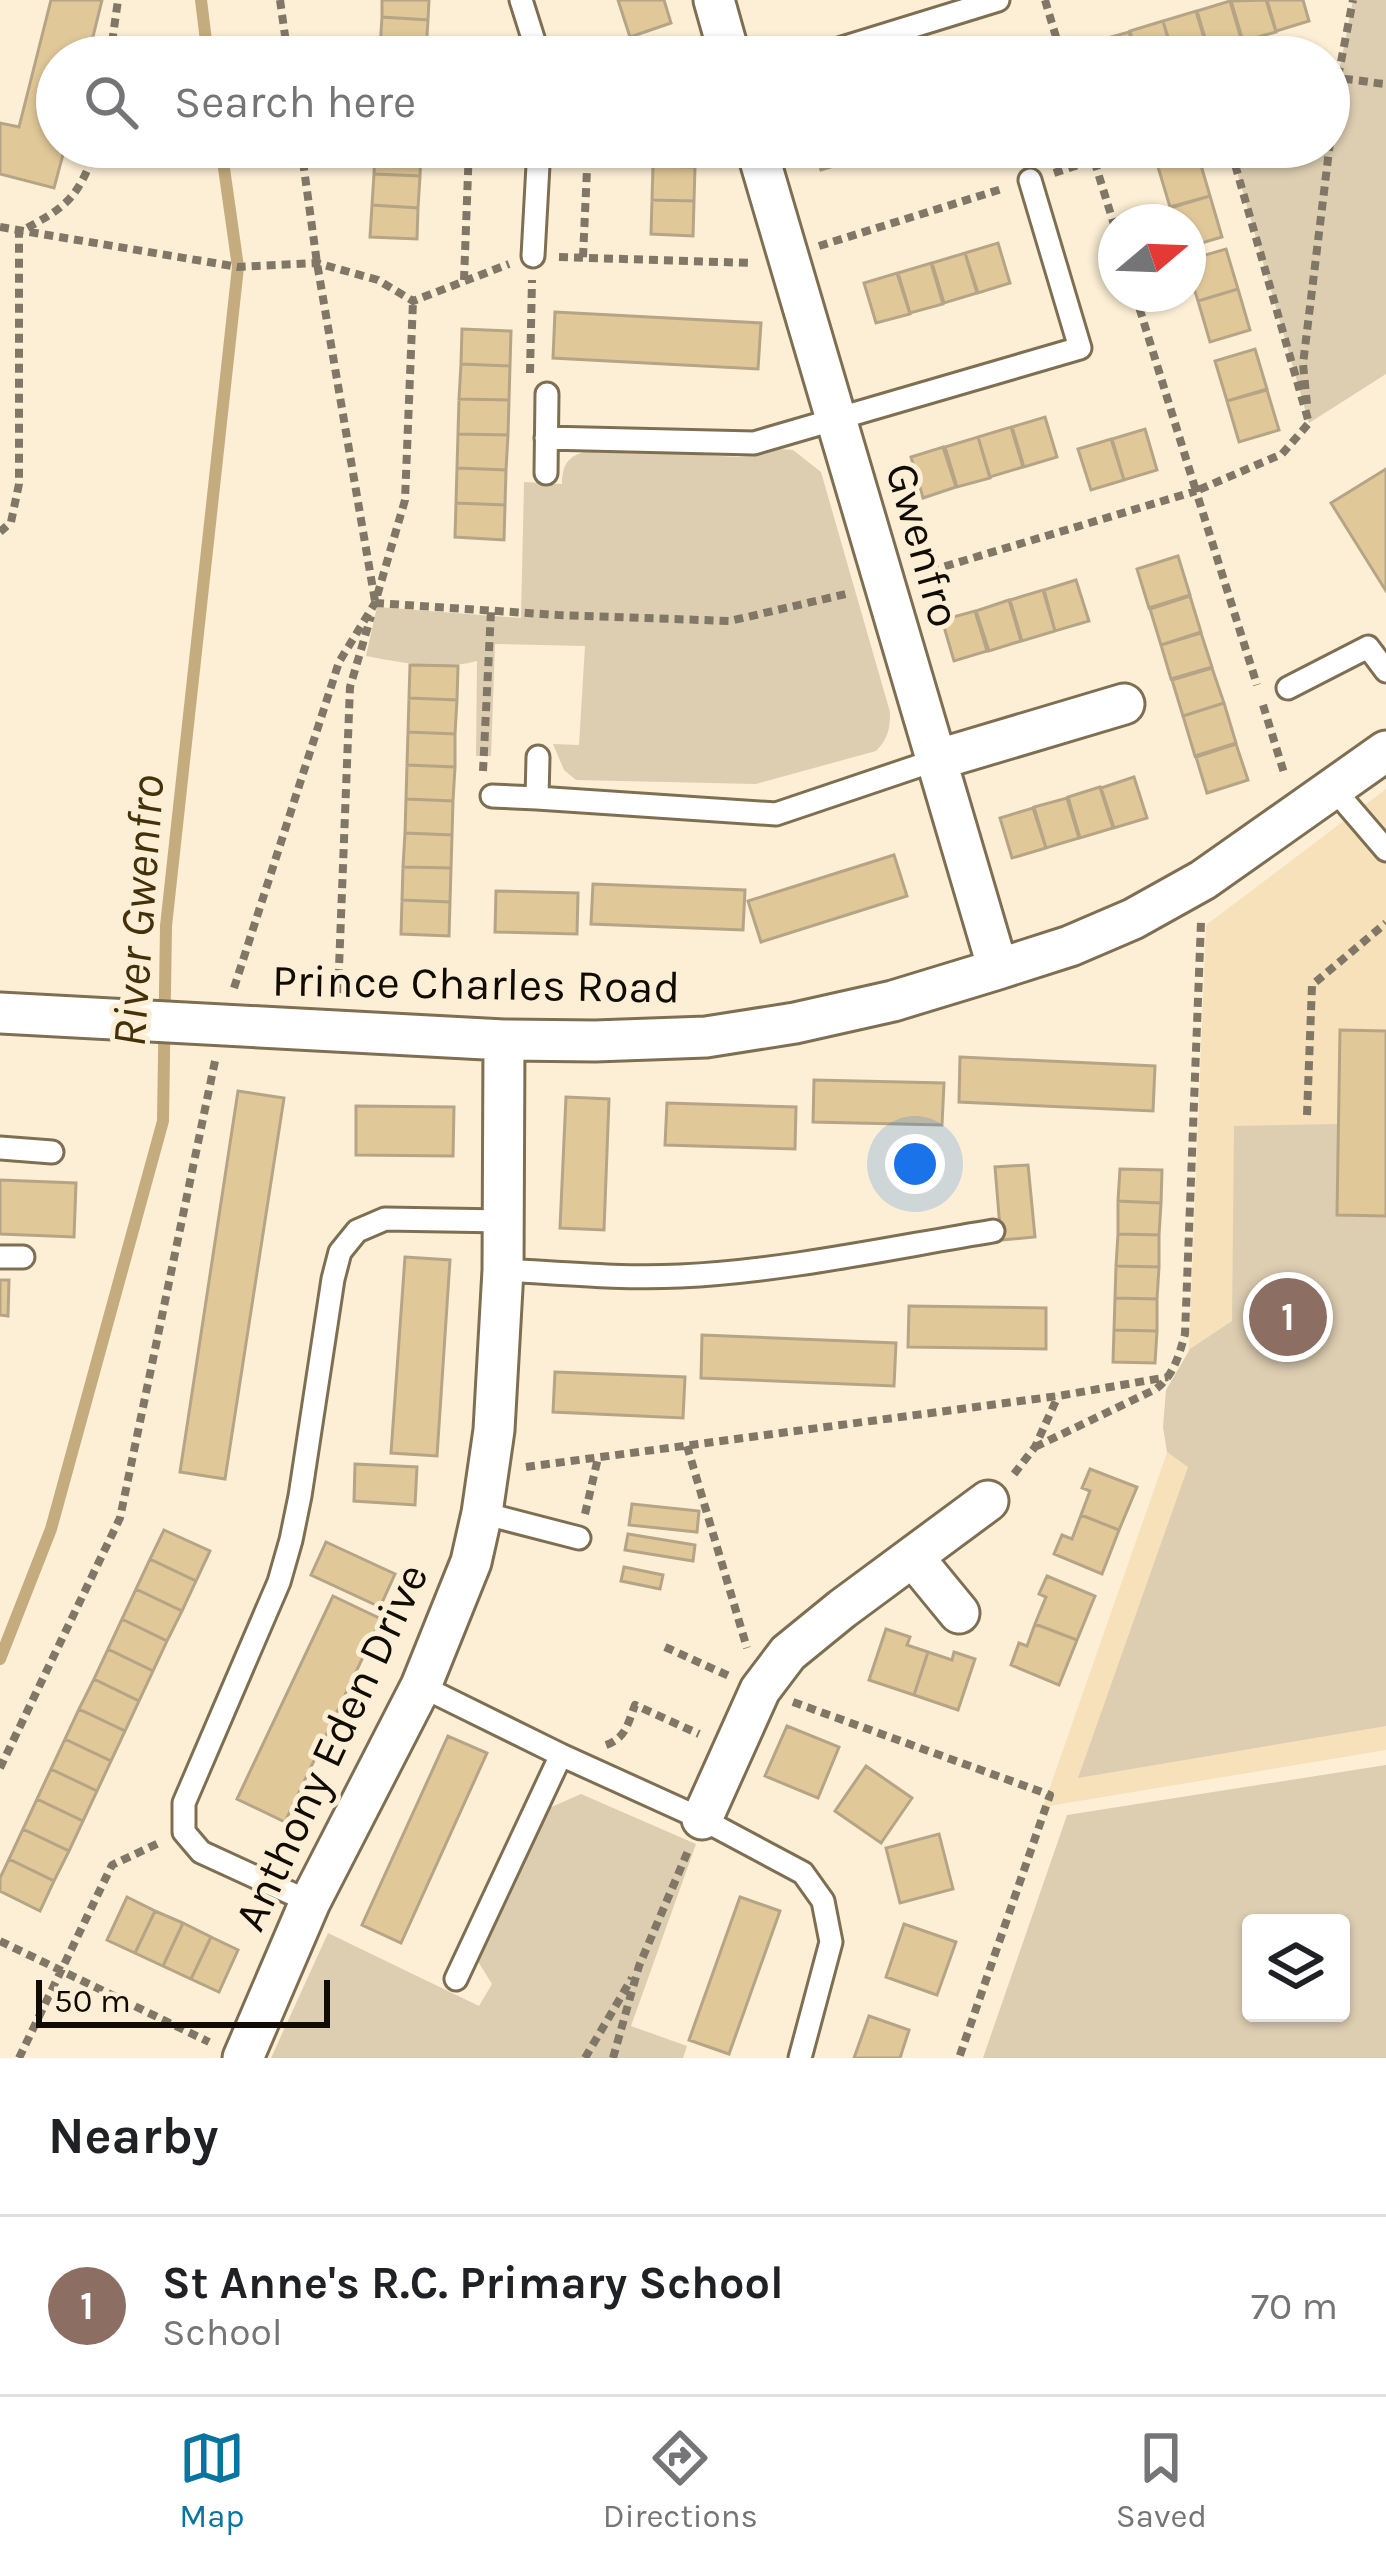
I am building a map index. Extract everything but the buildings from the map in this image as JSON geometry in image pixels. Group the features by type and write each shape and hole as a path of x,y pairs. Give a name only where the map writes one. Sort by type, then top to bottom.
{"street":[{"path":"714,0 724,36"},
{"name":"Gwenfro","path":"762,168 998,970"},
{"path":"936,760 1124,704"},
{"name":"Prince Charles Road","path":"0,1013 504,1040 706,1036 795,1022 874,1006 998,970 1132,919 1203,880 1386,751"},
{"name":"Anthony Eden Drive","path":"243,2058 310,1902 421,1686 471,1562 494,1430 503,1270 504,1040"},
{"path":"702,1819 760,1690 788,1653 988,1501"},
{"path":"913,1557 959,1613"}],"lane":[{"path":"521,0 532,36"},
{"path":"881,36 998,0"},
{"path":"533,256 537,168"},
{"path":"547,438 754,442 1080,348 1030,180"},
{"path":"546,473 547,394"},
{"path":"1288,688 1368,646 1386,671"},
{"path":"537,798 538,757"},
{"path":"492,796 776,814 936,760"},
{"path":"1332,788 1386,850"},
{"path":"0,1148 52,1152"},
{"path":"310,1902 201,1852 184,1832 184,1803 279,1582 291,1540 340,1252 357,1231 385,1219 502,1221"},
{"path":"503,1270 674,1276 721,1273 993,1231"},
{"path":"482,1513 579,1538"},
{"path":"421,1686 702,1819 803,1873 823,1901 831,1942 800,2058"},
{"path":"456,1979 561,1755"}],"path":[{"path":"113,36 118,0"},
{"path":"280,0 285,36"},
{"path":"1045,0 1056,36"},
{"path":"1344,36 1353,0"},
{"path":"1350,81 1386,84"},
{"path":"19,232 57,212 84,183 89,168"},
{"path":"304,168 375,603 350,687 336,1030"},
{"path":"464,280 468,168"},
{"path":"583,257 587,168"},
{"path":"0,227 238,267 317,263 378,280 413,301 533,256 773,263 1068,168"},
{"path":"1096,168 1107,204"},
{"path":"1236,168 1309,423"},
{"path":"1141,312 1196,491 1282,454 1309,423 1303,364 1327,168"},
{"path":"0,532 11,522 19,484 19,232"},
{"path":"533,256 530,393 547,394"},
{"path":"491,610 482,796 492,796"},
{"path":"1035,1447 1156,1389 1178,1360 1185,1334 1203,880"},
{"path":"1307,1115 1312,985 1386,923"},
{"path":"488,1472 1168,1377"},
{"path":"988,1501 1035,1447 1058,1396"},
{"path":"687,1446 760,1690"},
{"path":"579,1538 598,1457"},
{"path":"664,1648 760,1690 1051,1796 959,2058"},
{"path":"589,1739 606,1745 619,1741 635,1705 733,1750"},
{"path":"585,2058 639,1966 702,1819"},
{"path":"19,2058 112,1865 184,1832"},
{"path":"0,1941 243,2058"},
{"path":"613,2058 639,1966"}],"shaded area":[{"path":"1353,0 1386,0 1386,374 1309,423 1236,168 1350,168 1350,36 1346,36"},
{"path":"604,450 739,457 793,450 821,472 890,712 888,733 876,751 756,784 576,780 564,770 553,744 579,745 585,646 495,644 491,756 476,756 477,661 435,666 366,656 377,607 521,618 524,482 562,484 565,467 573,457"},
{"path":"1386,789 1386,1750 1043,1807 1176,1427 1188,1370 1206,925"},
{"path":"1338,1124 1337,1215 1386,1216 1386,1726 1078,1778 1188,1467 1167,1452 1166,1390 1190,1349 1232,1321 1234,1126"},
{"path":"1386,1765 1386,2058 983,2058 1067,1815"},
{"path":"581,1794 696,1844 631,2026 687,2046 683,2058 271,2058 328,1933 479,2006 492,1984 474,1955 549,1808"}],"waterway":[{"name":"River Gwenfro","path":"201,0 205,36"},
{"name":"River Gwenfro","path":"0,1659 51,1529 163,1121 166,926 238,267 224,168"}],"place":[{"name":"St Anne's R.C. Primary School","path":"1288,1317"}]}
